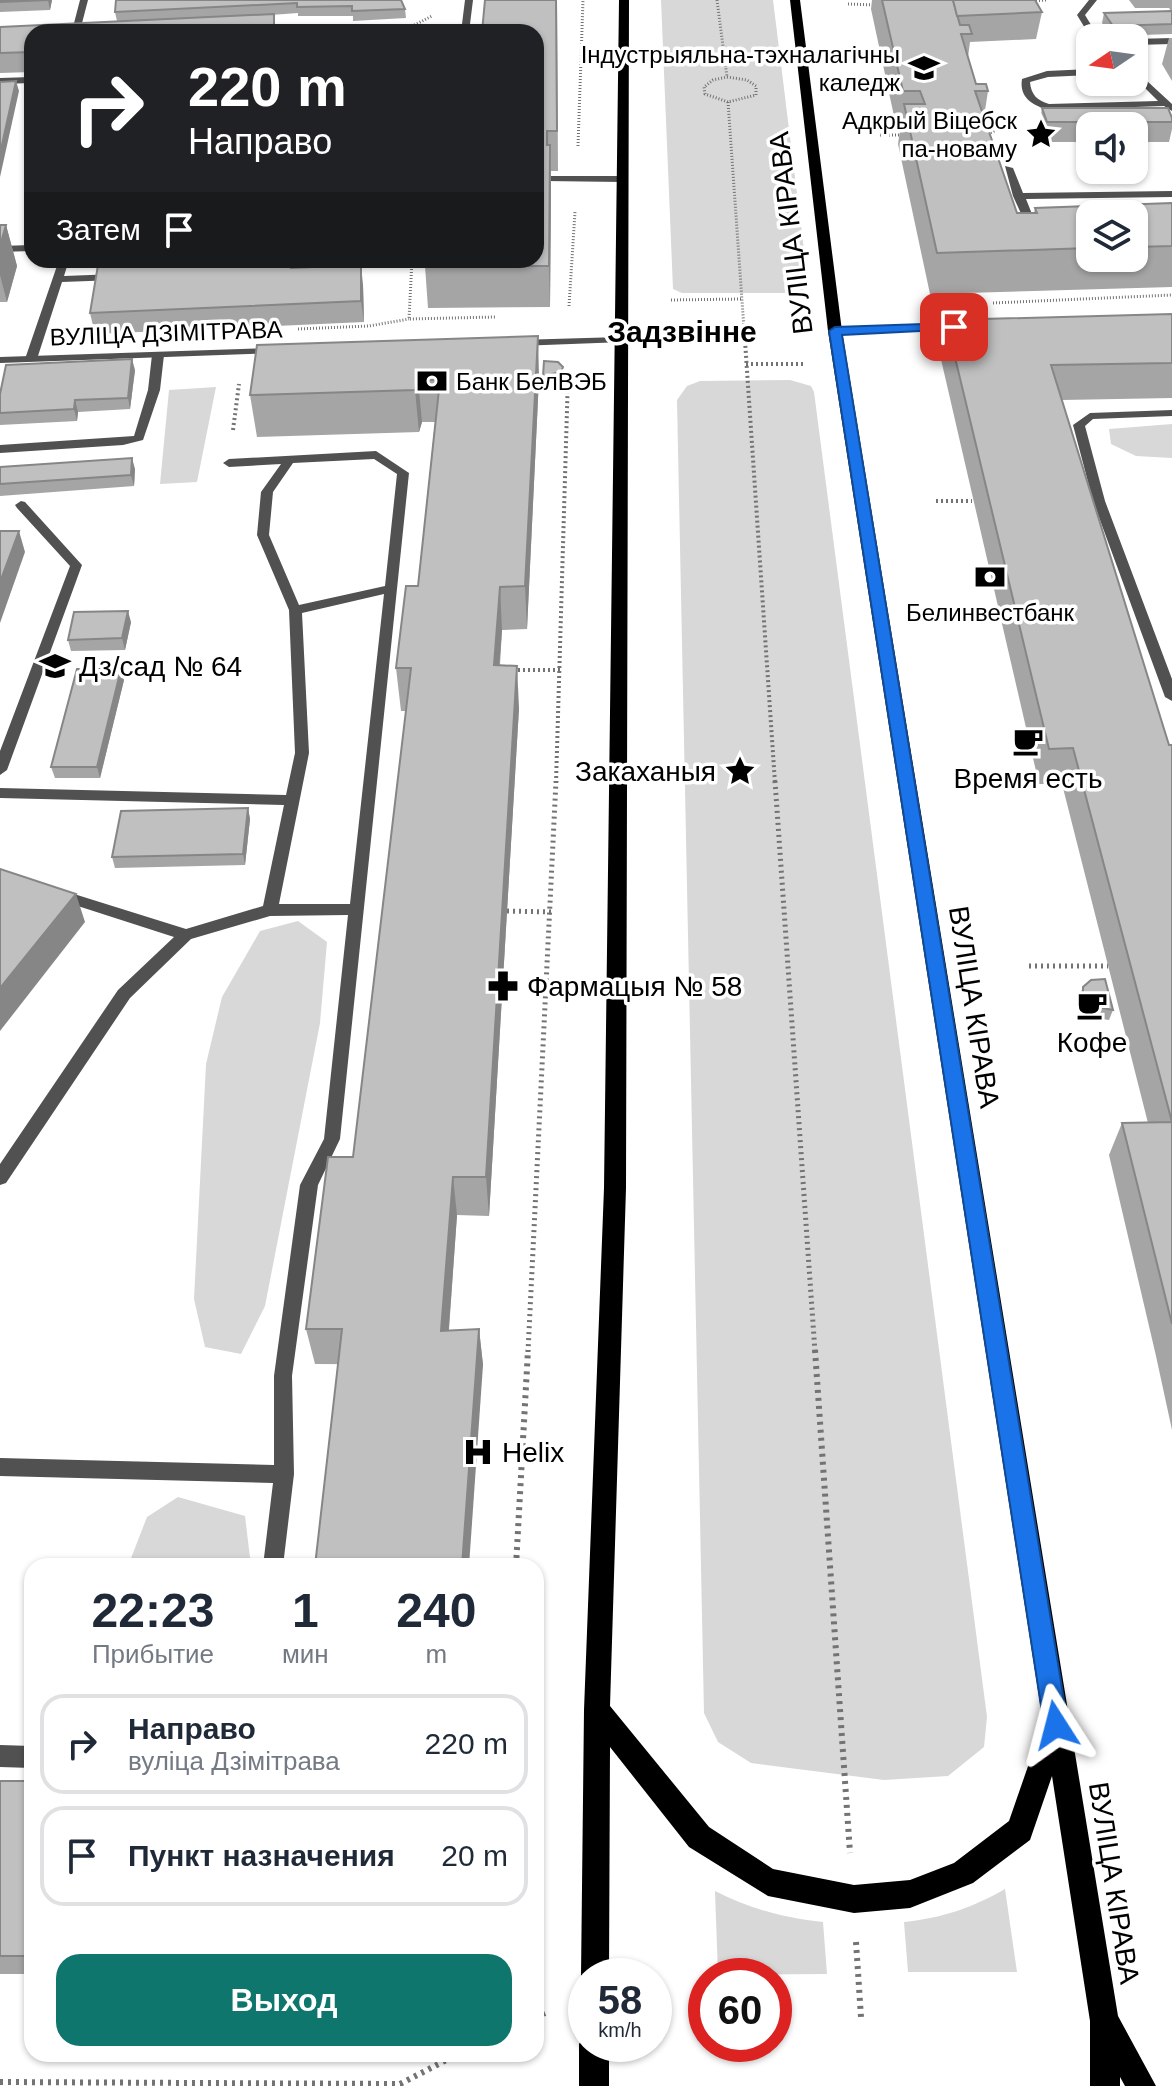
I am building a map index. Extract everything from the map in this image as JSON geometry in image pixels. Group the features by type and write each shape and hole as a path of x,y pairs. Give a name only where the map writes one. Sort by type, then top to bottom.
{"main road":[{"path":"595,1958 597,1710 615,1188 624,0"},
{"name":"ВУЛІЦА КІРАВА","path":"795,0 835,331 1104,2021 1105,2086"},
{"path":"597,1710 699,1837 768,1882 854,1899 910,1894 963,1873 1020,1830 1056,1725"},
{"name":"ВУЛІЦА КІРАВА","path":"1104,2021 1141,2086"},
{"path":"594,2062 594,2086"}],"street":[{"path":"78,24 84,0"},
{"path":"466,24 469,0"},
{"path":"1086,24 1081,15 1093,0"},
{"path":"1148,42 1172,41"},
{"path":"1076,73 1047,74 1025,81 1026,93 1033,102 1048,107 1169,106"},
{"path":"0,81 24,80"},
{"path":"1148,86 1169,106"},
{"path":"1008,168 1032,229 1046,232"},
{"path":"548,179 621,179"},
{"path":"1018,196 1172,194"},
{"path":"0,249 24,248"},
{"path":"31,359 62,268"},
{"path":"58,279 122,276"},
{"path":"835,331 979,326"},
{"path":"501,343 620,340"},
{"name":"ВУЛІЦА ДЗІМІТРАВА","path":"0,360 284,351"},
{"path":"0,449 123,442 139,438 154,390 158,355"},
{"path":"1172,413 1090,416 1079,425 1099,501 1172,697"},
{"path":"229,463 376,455 403,473 332,1139 309,1185 283,1376 284,1474 274,1558"},
{"path":"270,910 302,753 295,610 263,535 267,492 288,462"},
{"path":"0,770 76,565 21,505"},
{"path":"295,610 390,589"},
{"path":"0,793 292,800"},
{"path":"44,889 186,935"},
{"path":"0,1178 124,994 186,935 270,910 357,909"},
{"path":"0,1467 284,1474"},
{"path":"0,1756 24,1757"}],"path":[{"path":"717,0 727,77"},
{"path":"1020,1 1047,0"},
{"path":"848,4 887,5"},
{"path":"727,77 747,80 756,86 756,95 728,102 705,94 704,87 713,80 727,77"},
{"path":"728,102 861,2017"},
{"path":"880,135 916,135"},
{"path":"412,268 409,319 502,317"},
{"path":"984,303 1172,295"},
{"path":"671,300 742,299"},
{"path":"746,364 812,364"},
{"path":"516,1558 552,912 569,379 564,365"},
{"path":"229,463 240,378"},
{"path":"936,501 972,501"},
{"path":"508,670 560,670"},
{"path":"507,911 552,912"},
{"path":"1029,966 1108,966"},
{"path":"0,2082 400,2084 443,2062"}],"shaded area":[{"path":"661,0 773,0 808,282 801,293 682,293 673,289"},
{"path":"790,380 811,386 814,392 987,1717 984,1747 948,1776 884,1780 751,1763 718,1742 704,1713 677,400 687,386 700,381"},
{"path":"216,387 197,482 160,484 169,390"},
{"path":"1172,424 1172,458 1136,456 1111,444 1109,429"},
{"path":"298,921 327,942 320,1023 265,1306 241,1354 205,1347 194,1299 206,1064 222,997 260,931"},
{"path":"178,1497 245,1516 250,1558 131,1558 147,1517"},
{"path":"1005,1889 1017,1972 908,1972 904,1922 956,1911"},
{"path":"715,1891 768,1912 823,1922 827,1974 792,1974 792,1958 717,1958"}],"building":[{"path":"0,0 48,0 0,2"},
{"path":"116,0 401,0 405,9 352,11 352,6 297,7 297,3 115,12"},
{"path":"485,0 556,0 557,131 547,131 547,145 550,145 549,266 544,266 544,24 483,24"},
{"path":"882,0 953,0 960,25 969,25 972,34 961,34 976,84 986,84 988,91 975,91 1017,213 1037,213 1035,208 1076,207 1076,248 937,253 904,104 925,104 920,91 903,91"},
{"path":"953,0 1035,0 1042,12 957,16"},
{"path":"1172,11 1172,24 1112,24 1104,13"},
{"path":"274,14 274,24 63,24"},
{"path":"24,26 24,52 0,53 0,27"},
{"path":"16,81 0,154 0,82"},
{"path":"1042,108 1168,108 1172,118 1172,122 1148,122 1148,112 1076,112 1076,122 1047,122"},
{"path":"1172,203 1172,246 1148,247 1148,204"},
{"path":"0,225 6,225 0,246"},
{"path":"98,268 361,268 361,301 90,313"},
{"path":"1172,314 1172,363 1051,365 1169,745 1172,745 1172,1122 1073,748 1049,749 946,320"},
{"path":"538,336 525,586 500,587 494,665 517,666 486,1177 453,1177 441,1331 479,1329 463,1558 316,1558 342,1329 306,1329 328,1157 353,1157 411,668 396,668 406,586 418,586 440,380 418,380 415,390 250,395 257,345"},
{"path":"132,359 128,398 75,400 74,409 0,413 6,365"},
{"path":"544,361 558,362 563,367 561,372 543,376"},
{"path":"132,458 131,475 0,484 0,467"},
{"path":"0,531 19,531 0,582"},
{"path":"128,611 122,638 68,640 74,612"},
{"path":"77,669 121,669 97,767 51,767"},
{"path":"248,808 243,854 112,857 121,811"},
{"path":"0,869 76,894 0,988"},
{"path":"1105,979 1113,1010 1092,1006 1083,997 1083,987 1091,980"},
{"path":"1172,1122 1172,1324 1122,1123"},
{"path":"0,1781 24,1781 24,1956 0,1956"}],"place":[{"name":"Індустрыяльна-тэхналагічны каледж","path":"924,68"},
{"name":"Адкрый Віцебск па-новаму","path":"1041,134"},
{"name":"Банк БелВЭБ","path":"432,381"},
{"name":"Белинвестбанк","path":"990,577"},
{"name":"Дз/сад № 64","path":"55,666"},
{"name":"Время есть","path":"1028,741"},
{"name":"Закаханыя","path":"740,771"},
{"name":"Фармацыя № 58","path":"503,986"},
{"name":"Кофе","path":"1092,1005"},
{"name":"Helix","path":"478,1452"}],"district":[{"name":"Задзвінне","path":"682,331"}],"route":[{"path":"954,327 835,331 1056,1725"}]}
